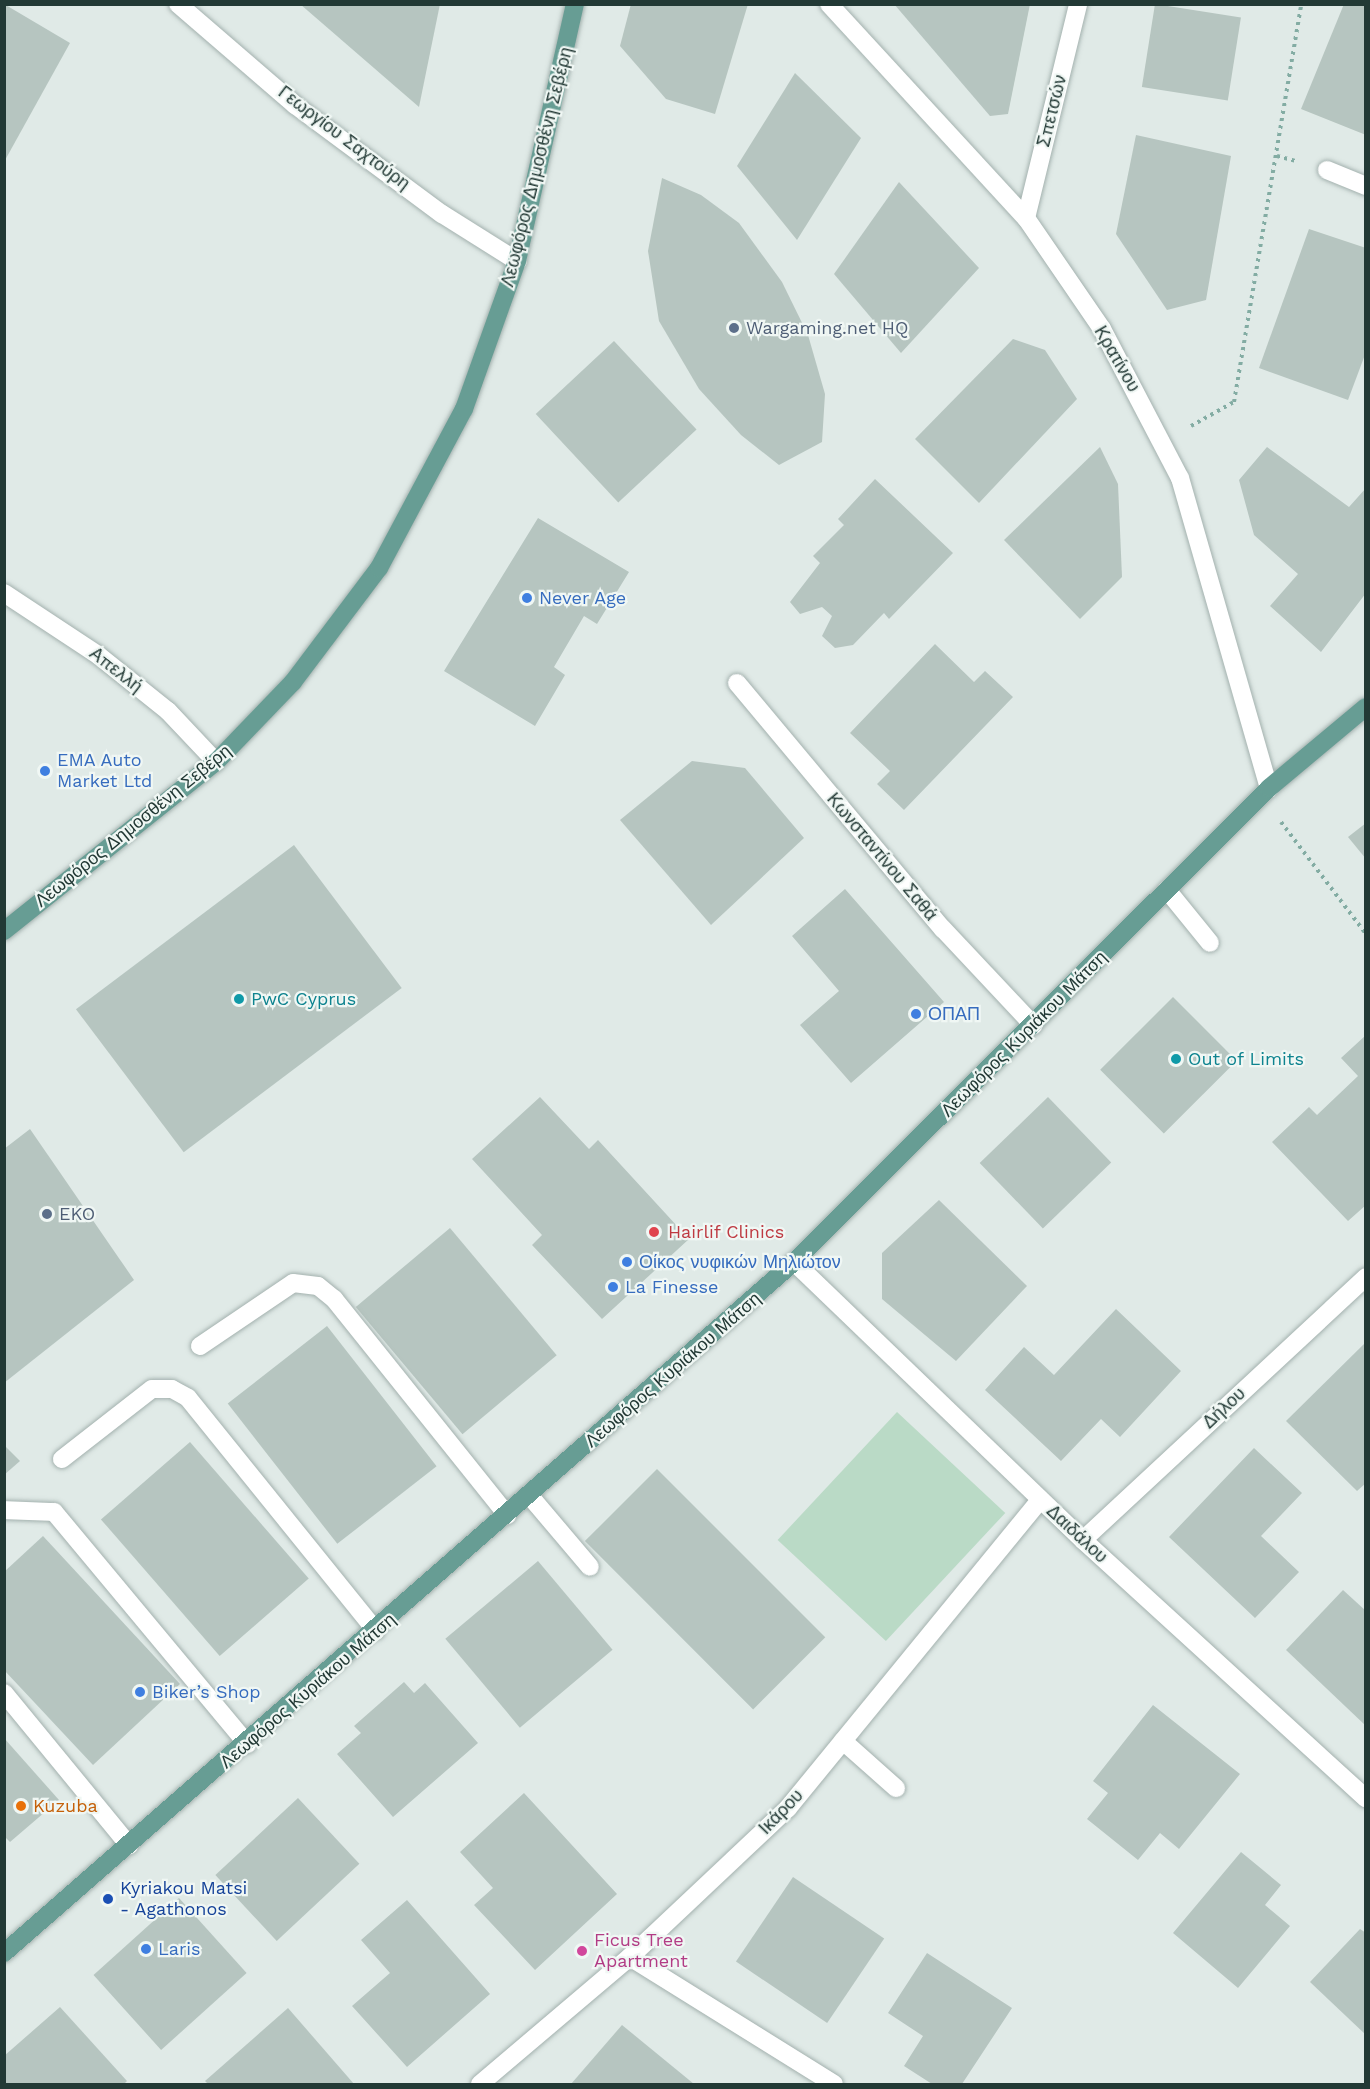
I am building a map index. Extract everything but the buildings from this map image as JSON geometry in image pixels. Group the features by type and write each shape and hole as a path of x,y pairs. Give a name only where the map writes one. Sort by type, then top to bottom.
{"main road":[{"name":"Λεωφόρος Δημοσθένη Σεβέρη","path":"4,931 216,762 293,682 379,568 464,409 517,261 574,4"},
{"name":"Λεωφόρος Κυριάκου Μάτση","path":"4,1953 247,1744 794,1262 1269,788 1365,707"}],"street":[{"name":"Γεωργίου Σαχτούρη","path":"178,4 296,105 450,219 517,261"},
{"name":"Κρατίνου","path":"829,4 1026,218 1102,329 1164,441 1180,478 1269,788"},
{"name":"Σπετσών","path":"1026,218 1078,4"},
{"path":"1327,170 1365,186"},
{"name":"Απελλή","path":"4,593 98,654 168,711 216,762"},
{"name":"Κωνσταντίνου Σαθά","path":"737,683 943,929 1033,1025"},
{"path":"1167,890 1210,943"},
{"name":"Δαιδάλου","path":"794,1262 1040,1500 1365,1798"},
{"name":"Δήλου","path":"1083,1540 1365,1277"},
{"path":"200,1346 293,1284 318,1286 334,1299 507,1515"},
{"path":"62,1459 152,1389 172,1389 188,1398 376,1631"},
{"path":"529,1495 590,1567"},
{"name":"Ικάρου","path":"480,2085 630,1957 788,1808 1040,1500"},
{"path":"4,1510 54,1512 247,1744"},
{"path":"4,1693 129,1845"},
{"path":"843,1741 896,1788"},
{"path":"630,1957 834,2085"}],"path":[{"path":"1164,441 1234,402 1301,4"},
{"path":"1278,818 1365,934"}],"green space":[{"path":"897,1412 1005,1513 886,1641 778,1540"}],"place":[{"name":"Wargaming.net HQ","path":"734,328"},
{"name":"Never Age","path":"527,598"},
{"name":"EMA Auto Market Ltd","path":"45,771"},
{"name":"PwC Cyprus","path":"239,999"},
{"name":"ΟΠΑΠ","path":"916,1014"},
{"name":"Out of Limits","path":"1176,1059"},
{"name":"EKO","path":"47,1214"},
{"name":"Hairlif Clinics","path":"654,1232"},
{"name":"Οίκος νυφικών Μηλιώτον","path":"627,1262"},
{"name":"La Finesse","path":"613,1287"},
{"name":"Biker’s Shop","path":"140,1692"},
{"name":"Kuzuba","path":"21,1806"},
{"name":"Kyriakou Matsi - Agathonos","path":"108,1899"},
{"name":"Laris","path":"146,1949"},
{"name":"Ficus Tree Apartment","path":"582,1951"}]}
